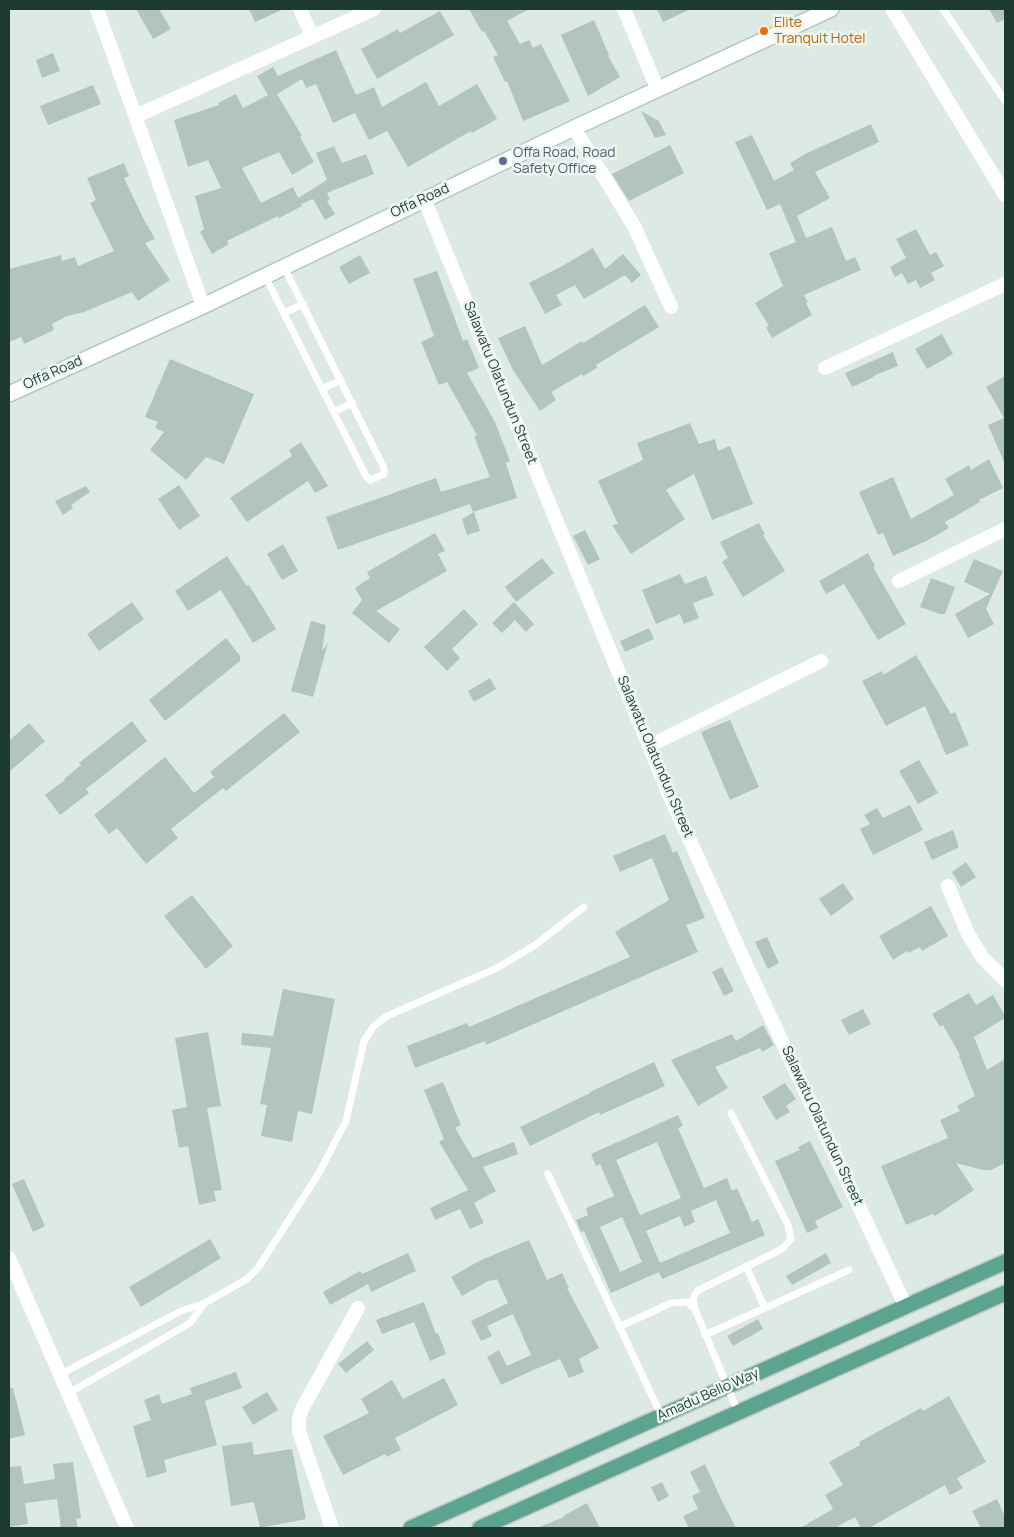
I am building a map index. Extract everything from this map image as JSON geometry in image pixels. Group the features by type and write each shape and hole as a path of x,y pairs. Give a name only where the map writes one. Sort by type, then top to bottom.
{"main road":[{"name":"Amadu Bello Way","path":"411,1528 1005,1262"},
{"name":"Amadu Bello Way","path":"480,1528 1005,1293"}],"street":[{"path":"97,9 203,306"},
{"path":"300,9 312,36"},
{"path":"136,116 374,9"},
{"path":"624,9 658,88"},
{"name":"Offa Road","path":"9,394 203,306 658,88 831,9"},
{"path":"892,9 1005,195"},
{"path":"574,128 634,226 671,307"},
{"name":"Salawatu Olatundun Street","path":"424,199 649,746 748,969 906,1306"},
{"path":"826,368 1005,284"},
{"path":"899,581 1005,529"},
{"path":"649,746 821,660"},
{"path":"948,886 968,934 983,958 1005,980"},
{"path":"9,1258 127,1528"},
{"path":"332,1528 299,1431 299,1418 303,1407 358,1308"}],"lane":[{"path":"943,9 1005,101"},
{"path":"265,276 366,476 370,480 384,474 384,468 284,266"},
{"path":"284,313 303,304"},
{"path":"322,389 341,380"},
{"path":"334,412 352,403"},
{"path":"61,1374 181,1311 203,1304 247,1279 258,1268 319,1173 346,1121 364,1041 374,1026 387,1016 497,968 535,945 584,907"},
{"path":"731,1113 788,1225 791,1239 782,1248 697,1291 693,1299 705,1335 738,1412"},
{"path":"548,1174 661,1415"},
{"path":"746,1266 764,1308"},
{"path":"705,1335 850,1270"},
{"path":"619,1327 672,1303 687,1302 695,1309"},
{"path":"69,1393 190,1323 203,1304"}],"building":[{"path":"136,9 159,9 171,29 153,39"},
{"path":"249,9 284,9 255,22"},
{"path":"469,9 529,9 507,21 520,44 529,40 533,48 541,44 570,101 523,121 507,81 505,82 493,57 498,55"},
{"path":"657,9 691,9 663,22"},
{"path":"989,9 1005,9 1005,19 997,23"},
{"path":"440,11 454,35 377,79 361,49 398,29 400,33"},
{"path":"594,20 608,56 620,77 588,96 561,35"},
{"path":"336,50 356,95 374,87 382,107 426,82 439,106 477,84 497,119 472,133 471,131 408,167 387,131 369,140 355,113 333,123 316,84 306,88 302,79 277,94 302,136 300,137 314,162 292,175 279,152 242,168 261,203 293,187 298,198 327,180 316,153 334,146 342,163 366,154 374,174 327,193 330,199 327,201 335,214 325,220 313,199 279,218 278,216 227,241 229,244 212,254 200,232 204,229 195,196 221,188 208,160 188,167 174,120 219,105 218,103 236,94 243,108 268,95 257,76 273,67 278,76"},
{"path":"53,53 60,71 42,78 36,60"},
{"path":"93,85 101,104 48,125 40,106"},
{"path":"641,111 659,121 666,135 655,138"},
{"path":"871,124 879,142 815,172 830,198 797,216 806,238 832,227 846,261 855,257 861,270 804,295 812,315 772,338 766,327 769,326 755,303 783,286 769,253 796,242 780,204 767,210 735,142 752,135 774,181 794,170 790,163 807,153"},
{"path":"670,145 684,173 629,201 612,174"},
{"path":"124,163 129,176 124,178 155,239 145,243 170,280 138,301 132,292 84,312 67,316 52,324 54,330 24,344 21,337 9,342 9,269 61,255 62,261 75,257 78,266 114,251 90,203 96,200 87,178"},
{"path":"916,229 930,255 936,252 944,266 931,273 935,280 920,288 916,280 908,284 902,273 895,277 890,267 906,258 896,239"},
{"path":"593,248 605,269 623,254 641,275 632,283 625,275 584,299 575,285 556,295 562,305 545,314 529,283"},
{"path":"360,255 370,273 349,284 339,267"},
{"path":"437,271 463,341 467,339 479,368 467,373 495,422 510,461 506,463 517,498 473,512 470,504 338,550 326,517 436,478 441,492 490,477 474,436 477,435 447,382 439,385 421,342 434,336 413,279"},
{"path":"645,305 659,327 596,365 597,368 583,376 582,374 551,392 556,400 540,411 513,370 498,338 525,326 542,365 582,341 583,343"},
{"path":"942,334 953,354 927,369 915,349"},
{"path":"893,352 898,366 852,387 845,373"},
{"path":"170,359 254,394 224,464 206,457 186,480 150,450 164,432 155,428 158,422 145,417"},
{"path":"1005,376 1005,464 988,425 1004,418 986,387"},
{"path":"690,423 699,444 715,439 718,451 730,446 753,504 712,520 694,474 666,490 685,519 631,554 612,525 618,524 598,481 643,460 637,443"},
{"path":"301,442 328,486 315,493 308,481 247,522 230,498 292,456 289,450"},
{"path":"989,459 1003,488 979,500 980,502 945,522 949,528 893,556 883,533 878,535 859,492 893,477 911,519 954,495 945,479 969,465 971,470"},
{"path":"179,485 200,516 179,530 158,499"},
{"path":"86,486 90,492 71,505 73,508 63,515 55,501"},
{"path":"474,512 480,531 467,535 462,519"},
{"path":"759,523 765,534 763,535 785,571 743,597 722,562 728,558 720,542"},
{"path":"585,530 600,559 588,565 573,536"},
{"path":"435,533 445,551 438,554 447,571 376,611 400,629 389,643 352,613 362,600 355,588 370,578 367,572"},
{"path":"283,544 298,571 282,580 267,554"},
{"path":"868,553 875,566 873,567 906,624 878,640 844,584 826,594 819,581"},
{"path":"227,556 247,586 249,585 276,629 253,643 221,590 188,611 175,591"},
{"path":"542,558 554,573 516,602 505,587"},
{"path":"974,559 1003,571 986,609 994,624 968,638 955,614 990,594 964,582"},
{"path":"680,574 685,584 706,576 714,595 693,603 699,618 684,624 680,614 656,624 642,590"},
{"path":"931,578 955,587 945,614 920,607"},
{"path":"132,602 144,619 99,651 87,634"},
{"path":"514,602 534,624 526,632 515,620 502,633 492,623"},
{"path":"464,609 478,624 452,649 460,658 447,671 424,647"},
{"path":"311,621 326,625 322,651 328,643 313,697 291,691"},
{"path":"649,628 654,639 625,652 620,641"},
{"path":"226,638 240,656 240,661 165,721 149,700"},
{"path":"916,655 951,714 955,712 969,745 946,755 925,706 886,726 862,681 882,671 883,675"},
{"path":"490,678 496,689 474,702 468,691"},
{"path":"284,713 300,732 226,791 223,788 171,829 178,838 146,864 117,828 109,834 94,815 165,757 194,793 214,777 210,772"},
{"path":"730,720 759,787 730,800 701,732"},
{"path":"132,721 147,741 86,789 89,793 60,815 45,795 81,765 79,763"},
{"path":"29,723 45,741 9,772 9,741"},
{"path":"919,760 938,793 918,804 899,771"},
{"path":"910,805 923,830 873,855 860,829 870,824 864,815 877,808 883,818"},
{"path":"953,830 958,848 932,860 924,842"},
{"path":"665,834 673,853 677,851 705,918 686,925 698,952 486,1045 485,1041 415,1068 407,1046 467,1023 469,1027 630,957 615,932 669,900 652,858 620,872 613,856"},
{"path":"966,862 976,877 961,887 952,872"},
{"path":"843,883 854,899 831,916 819,899"},
{"path":"192,895 233,946 206,969 164,916"},
{"path":"931,906 948,936 922,951 920,947 908,953 907,951 893,960 879,936"},
{"path":"767,937 779,963 768,969 755,942"},
{"path":"722,967 734,991 724,996 712,972"},
{"path":"283,989 335,999 312,1114 298,1111 292,1142 261,1136 267,1105 260,1104 271,1048 241,1045 242,1033 273,1036"},
{"path":"969,993 976,1005 993,995 1005,1016 1005,1018 974,1037 987,1070 1005,1059 1005,1163 991,1170 983,1170 956,1163 974,1190 935,1216 933,1214 906,1225 881,1166 948,1138 940,1120 960,1111 957,1106 975,1096 960,1055 943,1025 940,1027 932,1014"},
{"path":"863,1009 871,1024 849,1035 841,1020"},
{"path":"763,1025 774,1045 762,1052 760,1048 715,1067 728,1088 698,1106 671,1060 732,1034 736,1041"},
{"path":"208,1032 221,1106 207,1108 222,1190 214,1191 216,1201 199,1205 188,1146 179,1148 172,1110 187,1107 175,1038"},
{"path":"654,1062 665,1086 600,1115 599,1112 530,1146 520,1127"},
{"path":"443,1082 461,1125 455,1128 473,1158 514,1142 518,1154 483,1167 496,1191 474,1203 484,1223 470,1229 460,1209 435,1220 430,1208 468,1190 439,1142 444,1139 424,1090"},
{"path":"785,1083 796,1099 786,1106 790,1112 776,1120 762,1097"},
{"path":"678,1115 683,1126 678,1128 704,1188 727,1178 732,1191 737,1188 752,1222 758,1219 765,1235 662,1279 659,1272 611,1293 584,1231 581,1232 576,1220 588,1215 586,1208 614,1196 600,1164 596,1166 591,1154","holes":["657,1142 681,1198 640,1215 616,1160","716,1200 730,1233 660,1263 646,1231 680,1216 684,1227 695,1222 691,1211","622,1217 642,1262 620,1272 600,1227"]},
{"path":"810,1141 843,1207 815,1221 818,1228 807,1233 775,1161 800,1150 798,1147"},
{"path":"24,1179 45,1226 33,1232 12,1184"},
{"path":"210,1239 221,1258 141,1307 129,1287"},
{"path":"529,1240 547,1280 562,1273 569,1288 567,1288 599,1348 579,1359 584,1372 569,1378 560,1359 501,1385 487,1357 499,1350 507,1366 531,1355 513,1314 487,1326 492,1336 481,1341 471,1321 508,1303 497,1279 490,1280 462,1296 451,1277 479,1261"},
{"path":"408,1253 416,1271 371,1292 368,1284 330,1305 323,1292 360,1271 362,1274"},
{"path":"826,1253 831,1263 792,1285 786,1276"},
{"path":"424,1302 446,1354 430,1361 414,1322 382,1334 376,1320"},
{"path":"758,1319 763,1329 733,1346 727,1336"},
{"path":"367,1341 374,1350 346,1373 338,1364"},
{"path":"236,1372 242,1388 205,1401 217,1445 164,1460 167,1472 147,1478 133,1426 151,1420 144,1400 159,1394 162,1404 192,1394 190,1388"},
{"path":"444,1378 458,1405 395,1438 401,1450 386,1457 385,1454 343,1475 323,1436 369,1413 361,1399 392,1380 403,1399"},
{"path":"9,1388 13,1388 25,1435 9,1439"},
{"path":"267,1392 278,1410 253,1425 242,1407"},
{"path":"949,1396 986,1462 957,1478 963,1488 950,1495 945,1485 869,1528 861,1528 855,1517 835,1528 800,1528 833,1509 825,1495 843,1485 829,1462 860,1445 859,1442 921,1408 923,1411"},
{"path":"252,1442 254,1455 292,1449 306,1519 260,1528 254,1502 231,1506 222,1446"},
{"path":"73,1462 81,1518 76,1519 78,1528 61,1528 57,1499 25,1503 28,1524 9,1527 9,1467 21,1466 24,1484 55,1479 53,1464"},
{"path":"705,1464 736,1528 689,1528 683,1516 698,1509 692,1496 700,1492 690,1472"},
{"path":"662,1482 669,1496 658,1502 651,1487"},
{"path":"997,1499 1005,1517 1005,1528 981,1528 972,1511"},
{"path":"587,1503 600,1528 537,1528 564,1517"}],"place":[{"name":"Elite Tranquit Hotel","path":"764,31"},
{"name":"Offa Road, Road Safety Office","path":"503,161"}]}
